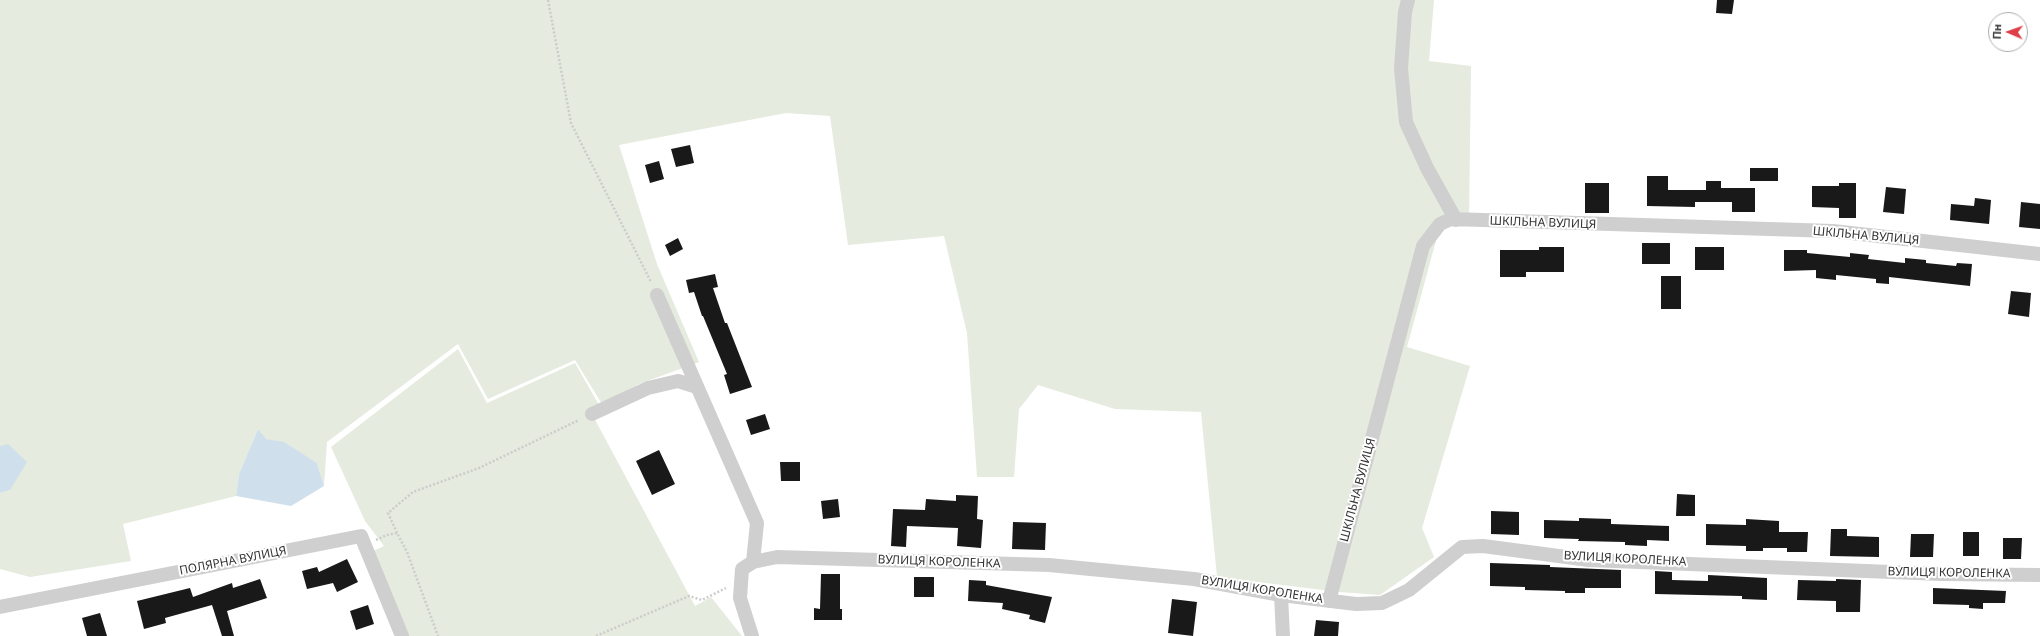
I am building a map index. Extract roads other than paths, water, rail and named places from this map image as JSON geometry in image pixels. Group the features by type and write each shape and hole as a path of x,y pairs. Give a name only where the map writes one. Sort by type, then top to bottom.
{"street":[{"path":"1408,0 1405,12 1401,68 1406,122 1427,168 1456,220"},
{"name":"ШКІЛЬНА ВУЛИЦЯ","path":"1329,601 1423,246 1440,224 1451,219 1833,231 2040,254"},
{"path":"657,295 757,524 740,598 752,636"},
{"path":"592,414 648,388 678,381 698,386"},
{"name":"ПОЛЯРНА ВУЛИЦЯ","path":"0,607 361,536 402,636"},
{"name":"ВУЛИЦЯ КОРОЛЕНКА","path":"748,565 777,557 1049,565 1194,579 1281,595 1356,604 1382,603 1409,590 1462,547 1483,546 1589,560 1941,574 2040,575"},
{"path":"1281,595 1282,636"}],"water":[{"path":"258,429 266,439 284,442 317,463 324,486 291,506 236,496 239,474"},
{"path":"8,444 27,462 10,490 0,493 0,446"}]}
